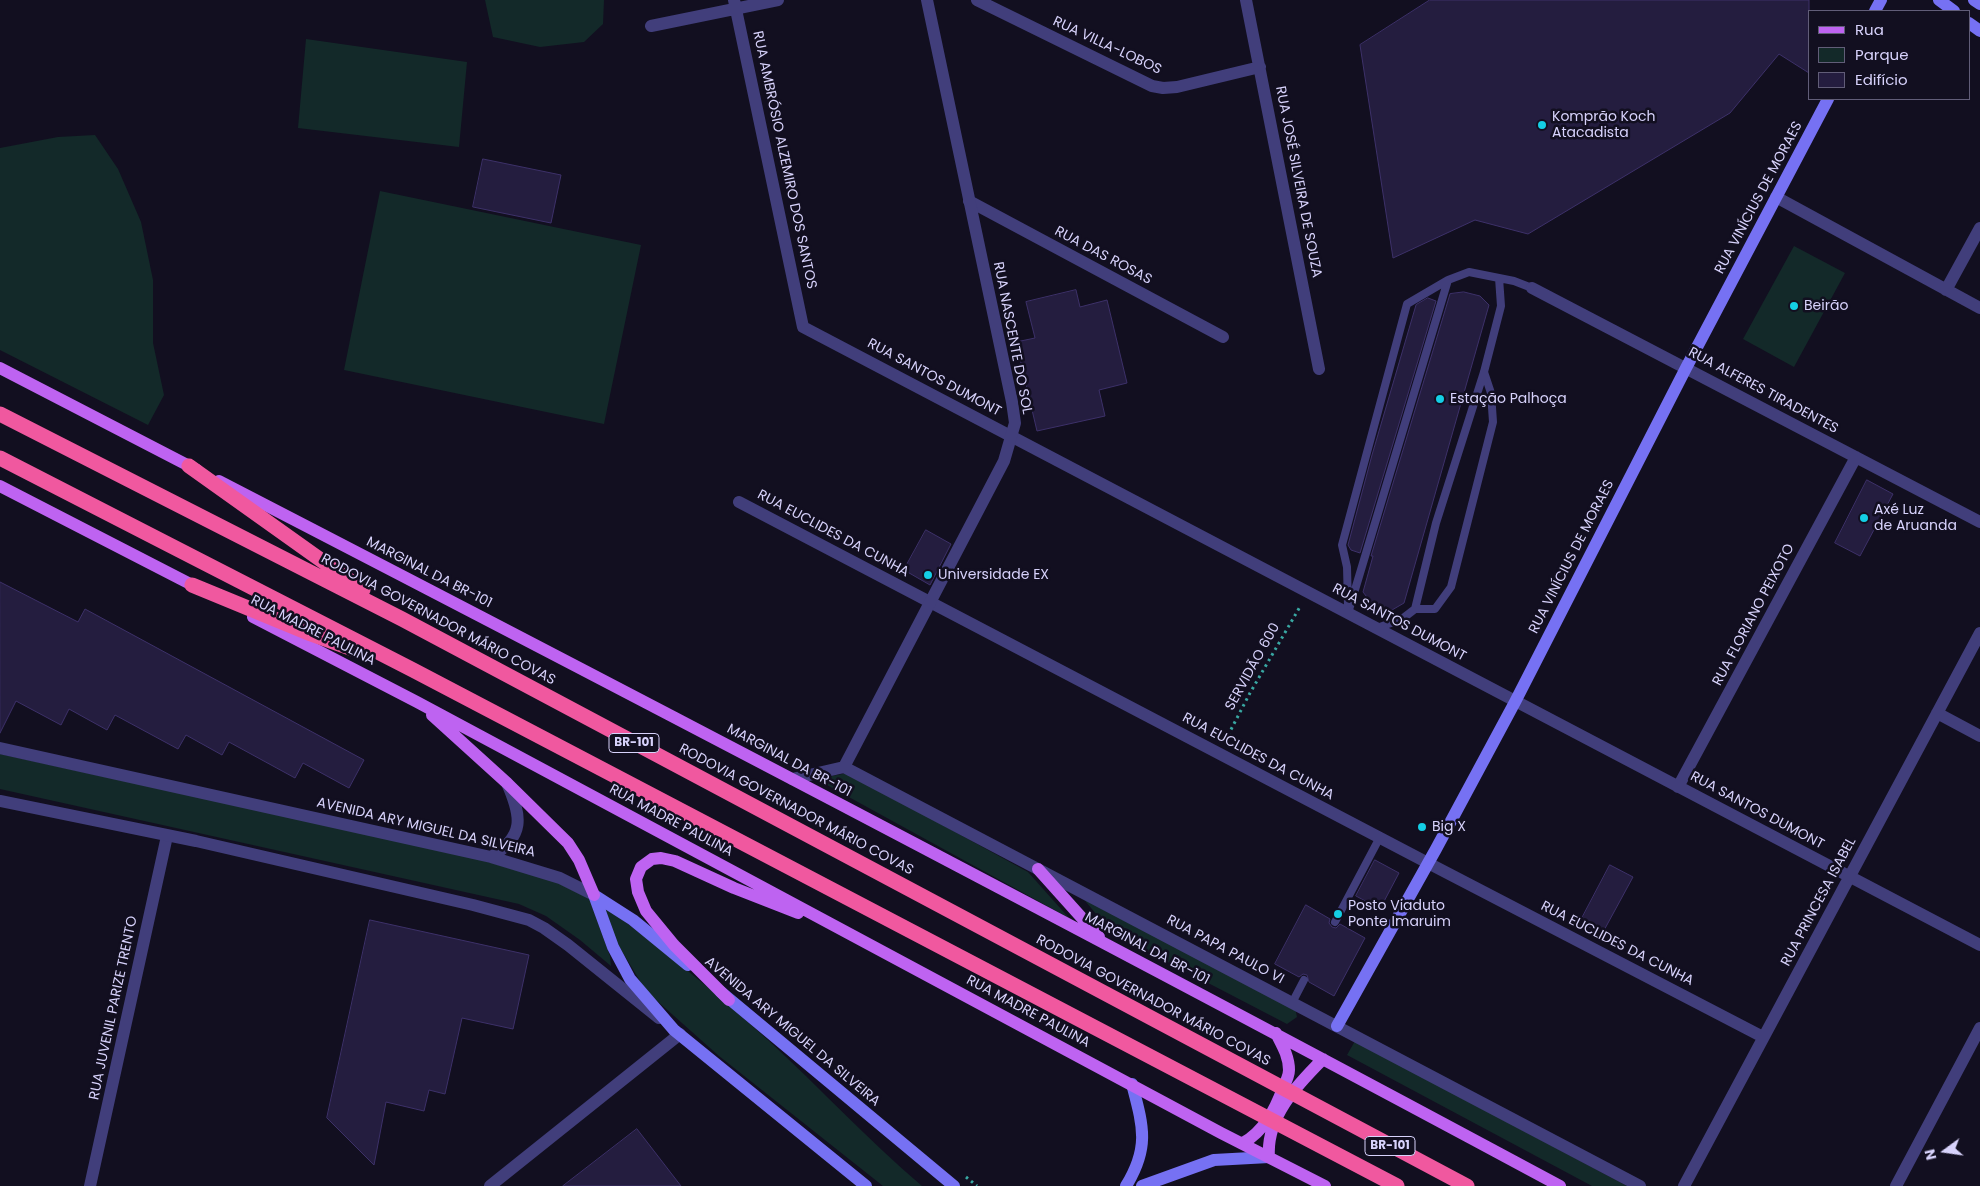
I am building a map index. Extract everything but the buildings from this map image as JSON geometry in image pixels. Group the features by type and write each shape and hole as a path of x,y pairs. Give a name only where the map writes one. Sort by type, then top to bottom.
{"highway":[{"name":"RODOVIA GOVERNADOR MÁRIO COVAS","path":"0,414 402,618 1466,1186"},
{"name":"BR-101","path":"0,458 413,670 1397,1186"},
{"path":"189,466 402,618"},
{"path":"192,585 311,634 413,670"}],"main road":[{"path":"1939,0 1953,10"},
{"path":"1974,0 1980,4"},
{"name":"RUA VINÍCIUS DE MORAES","path":"1337,1026 1428,864 1515,702 1686,368 1827,100"},
{"name":"MARGINAL DA BR-101","path":"0,368 792,779 1276,1033 1560,1186"},
{"name":"RUA MADRE PAULINA","path":"0,486 417,702 1325,1186"},
{"path":"417,702 508,784 568,843 579,860 613,947 630,979 677,1032 866,1186"},
{"path":"730,1000 674,944 646,911 638,892 636,878 641,867 652,859 661,858 675,861 793,912 814,915"},
{"path":"1038,868 1106,944"},
{"name":"AVENIDA ARY MIGUEL DA SILVEIRA","path":"594,895 633,920 954,1186"},
{"path":"1242,1143 1263,1126 1275,1110 1289,1073 1288,1061 1276,1033"},
{"path":"1142,1186 1214,1160 1269,1157 1268,1144 1279,1113 1297,1085 1323,1059"},
{"path":"1126,1186 1136,1169 1142,1151 1139,1113 1132,1084"}],"street":[{"path":"652,26 735,4 778,0"},
{"name":"RUA NASCENTE DO SOL","path":"844,766 931,603 1004,460 1014,423 1012,402 927,0"},
{"name":"RUA VILLA-LOBOS","path":"977,0 1152,86 1163,88 1177,87 1260,67"},
{"name":"RUA JOSÉ SILVEIRA DE SOUZA","path":"1246,0 1319,369"},
{"name":"RUA AMBRÓSIO ALZEMIRO DOS SANTOS","path":"735,4 804,327"},
{"path":"1776,198 1980,308"},
{"name":"RUA DAS ROSAS","path":"969,201 1223,337"},
{"path":"1946,290 1980,228"},
{"name":"RUA ALFERES TIRADENTES","path":"1532,288 1980,522"},
{"name":"RUA SANTOS DUMONT","path":"804,327 1980,945"},
{"name":"RUA FLORIANO PEIXOTO","path":"1678,787 1856,457"},
{"name":"RUA EUCLIDES DA CUNHA","path":"739,502 1380,837 1428,864 1764,1037"},
{"name":"RUA PRINCESA ISABEL","path":"1684,1186 1980,633"},
{"path":"1937,713 1980,736"},
{"name":"AVENIDA ARY MIGUEL DA SILVEIRA","path":"0,748 491,857 560,878 594,895"},
{"path":"792,779 844,766"},
{"name":"RUA PAPA PAULO VI","path":"844,766 1640,1186"},
{"path":"491,857 511,842 517,829 518,814 508,784"},
{"path":"0,801 167,836 473,905 529,920 568,945 677,1032 490,1186"},
{"name":"RUA JUVENIL PARIZE TRENTO","path":"90,1186 167,836"},
{"path":"1896,1186 1980,1028"}],"lane":[{"path":"1348,613 1347,567 1342,545 1407,304 1448,280 1469,272 1499,278 1532,288"},
{"path":"1415,609 1436,523 1484,372 1501,306 1499,278"},
{"path":"1348,613 1448,280"},
{"path":"1377,628 1402,619 1415,609 1435,609 1451,587 1492,422 1491,393 1484,372"},
{"path":"1335,922 1380,837"},
{"path":"1292,1003 1304,980"}],"path":[{"name":"SERVIDÃO 600","path":"1219,753 1250,693 1309,592"}],"green space":[{"path":"485,0 604,0 603,24 584,42 540,47 493,37"},
{"path":"306,39 467,62 459,147 298,128"},
{"path":"95,135 118,169 141,222 153,280 153,343 164,395 148,425 0,350 0,148 58,137"},
{"path":"380,191 641,245 604,424 344,370"},
{"name":"Beirão","path":"1794,246 1845,273 1794,367 1743,339"},
{"path":"0,754 464,855 560,883 588,896 610,956 611,966 580,940 546,916 519,904 0,789"},
{"path":"848,773 1028,872 1069,918 816,779"},
{"path":"1081,896 1295,1008 1297,1017 1287,1024 1112,933"},
{"path":"603,906 667,954 748,1022 882,1151 922,1186 883,1186 719,1056 646,991 611,933"},
{"path":"1355,1041 1627,1186 1592,1186 1347,1055"}],"place":[{"name":"Komprão Koch Atacadista","path":"1542,125"},
{"name":"Beirão","path":"1794,306"},
{"name":"Estação Palhoça","path":"1440,399"},
{"name":"Axé Luz de Aruanda","path":"1864,518"},
{"name":"Universidade EX","path":"928,575"},
{"name":"Big X","path":"1422,827"},
{"name":"Posto Viaduto Ponte Imaruim","path":"1338,914"}]}
